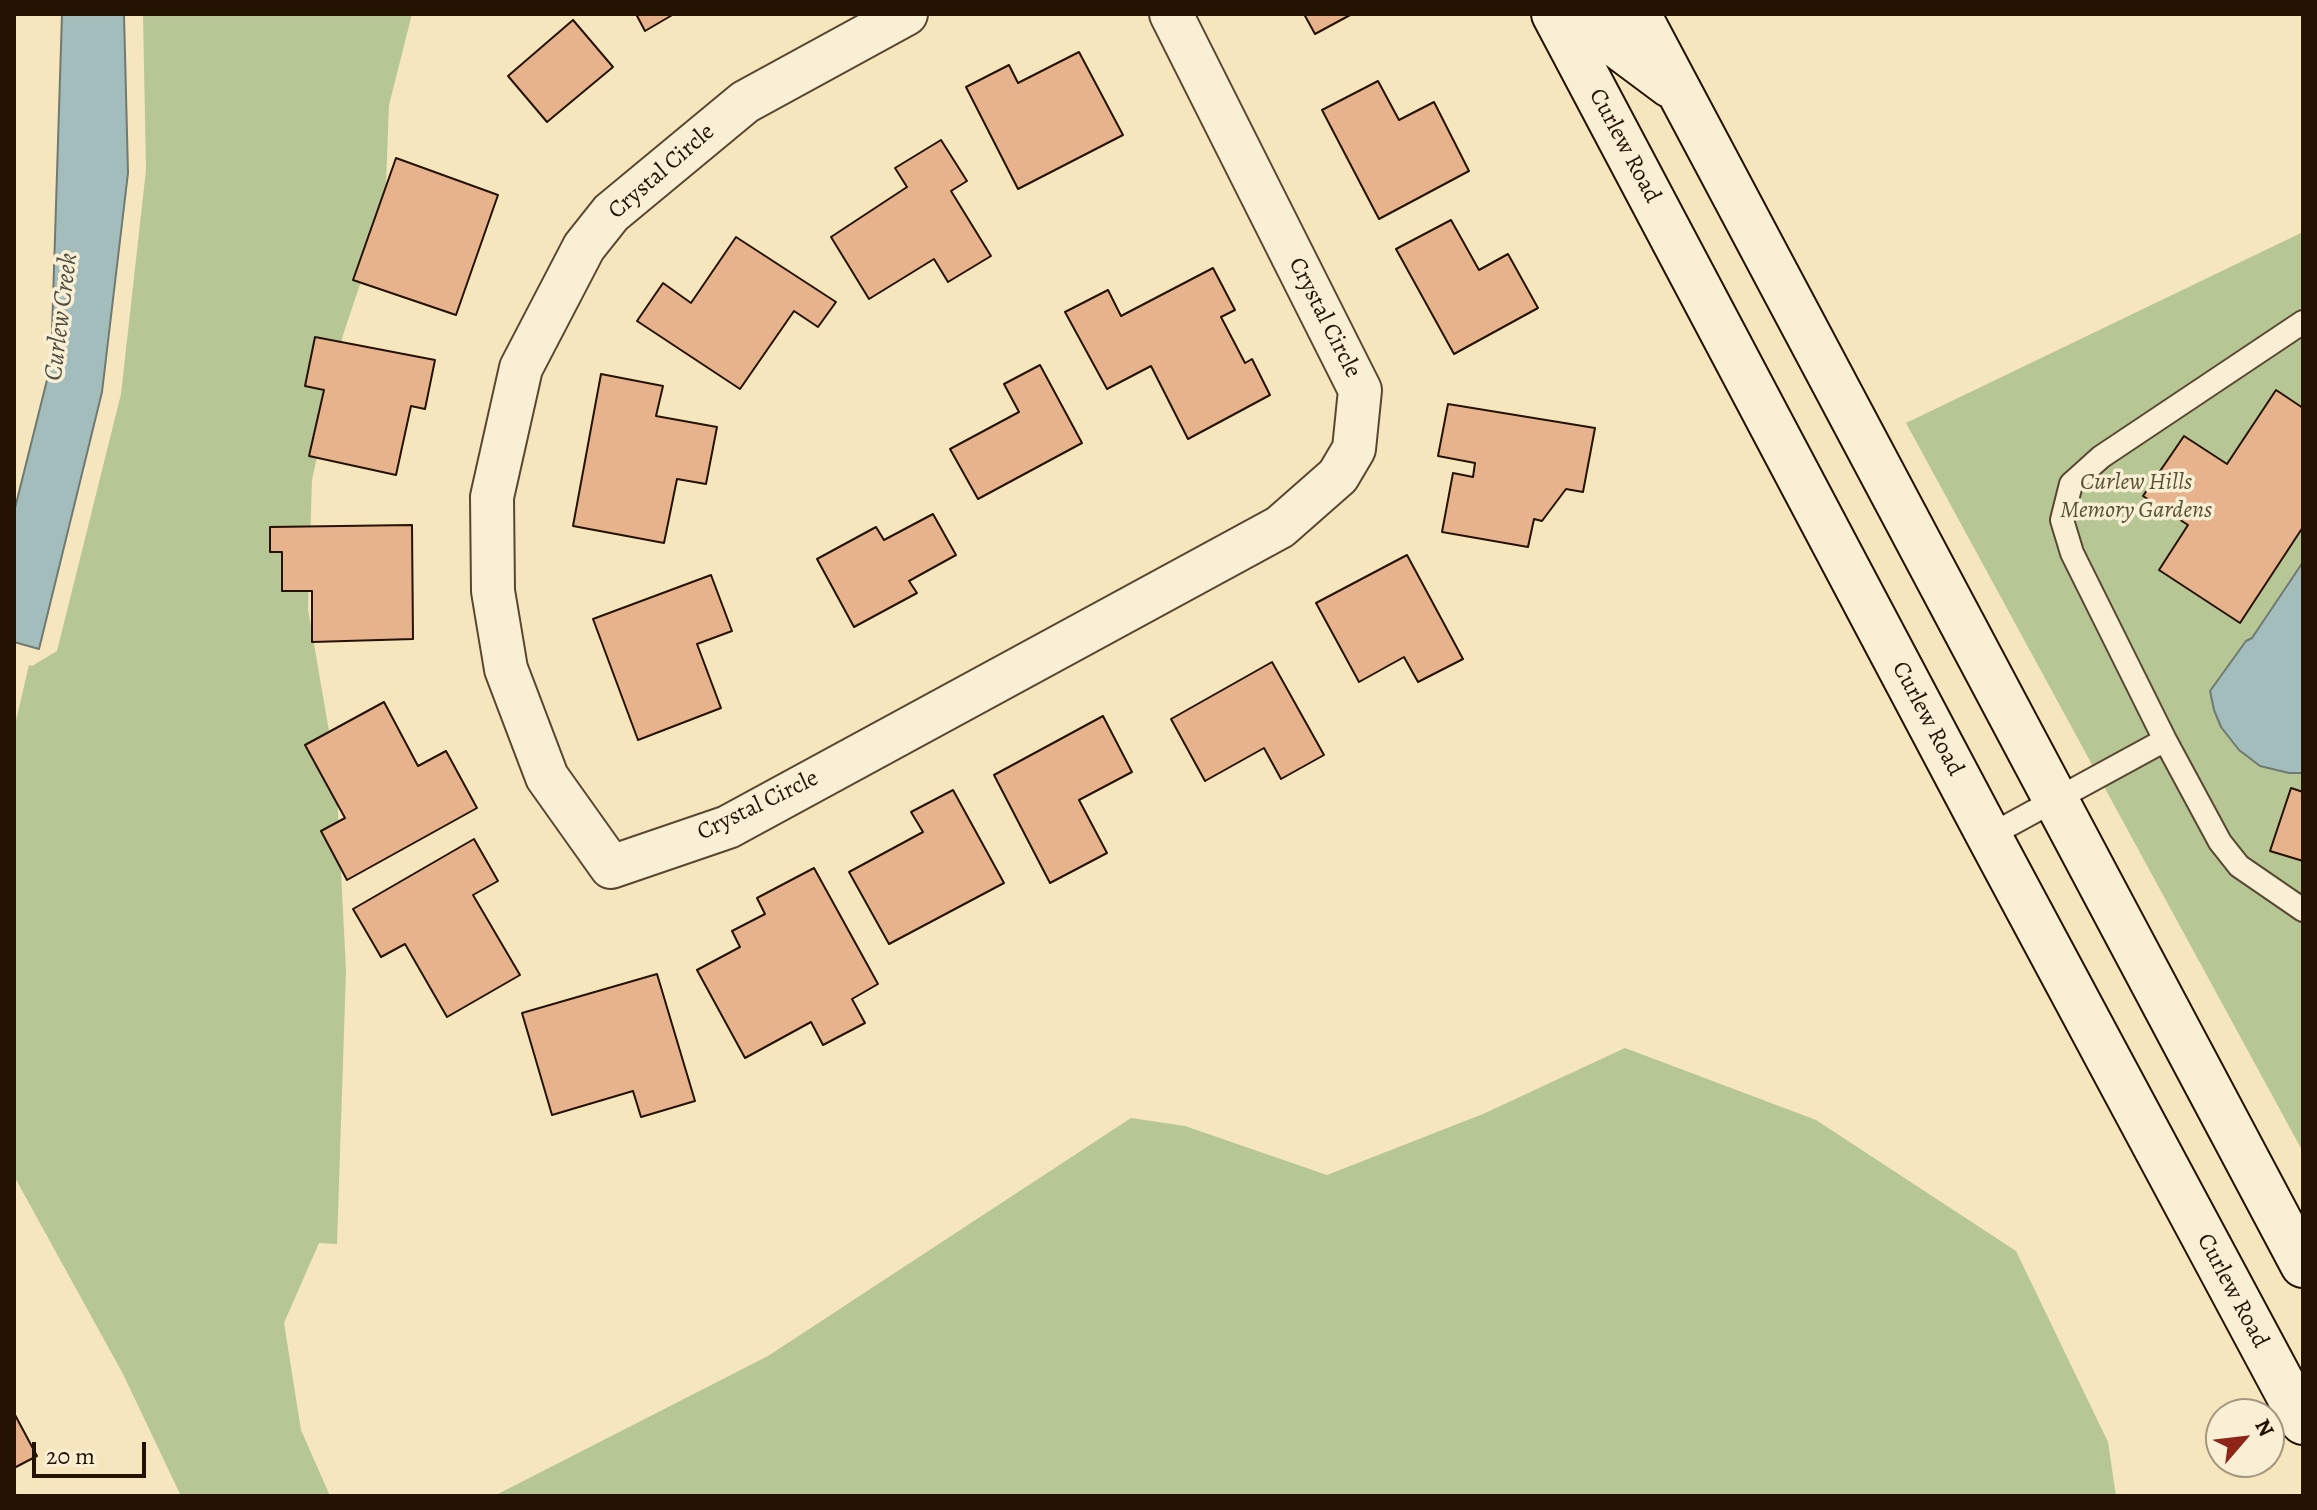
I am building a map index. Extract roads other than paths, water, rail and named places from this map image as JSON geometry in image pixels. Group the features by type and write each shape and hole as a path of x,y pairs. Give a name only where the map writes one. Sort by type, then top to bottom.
{"main road":[{"name":"Curlew Road","path":"1554,14 2303,1422"},
{"path":"1601,14 1619,47 1679,91"},
{"path":"1638,14 2303,1265"}],"street":[{"name":"Crystal Circle","path":"906,14 745,102 611,213 584,247 521,368 492,497 493,591 506,669 547,777 611,867 728,827 1280,527 1338,476 1354,449 1360,390 1171,14"}],"lane":[{"path":"2303,322 2101,457 2071,484 2062,520 2072,553 2165,740 2220,842 2239,866 2303,910"},
{"path":"1989,836 2165,740"}],"water":[{"name":"Curlew Creek","path":"62,14 124,14 128,173 102,392 39,649 14,642 14,512 51,364"},
{"path":"2303,562 2303,773 2289,773 2260,766 2239,750 2221,727 2210,691 2246,641 2252,638"}],"park label":[{"name":"Curlew Hills Memory Gardens","path":"2136,497"}]}
